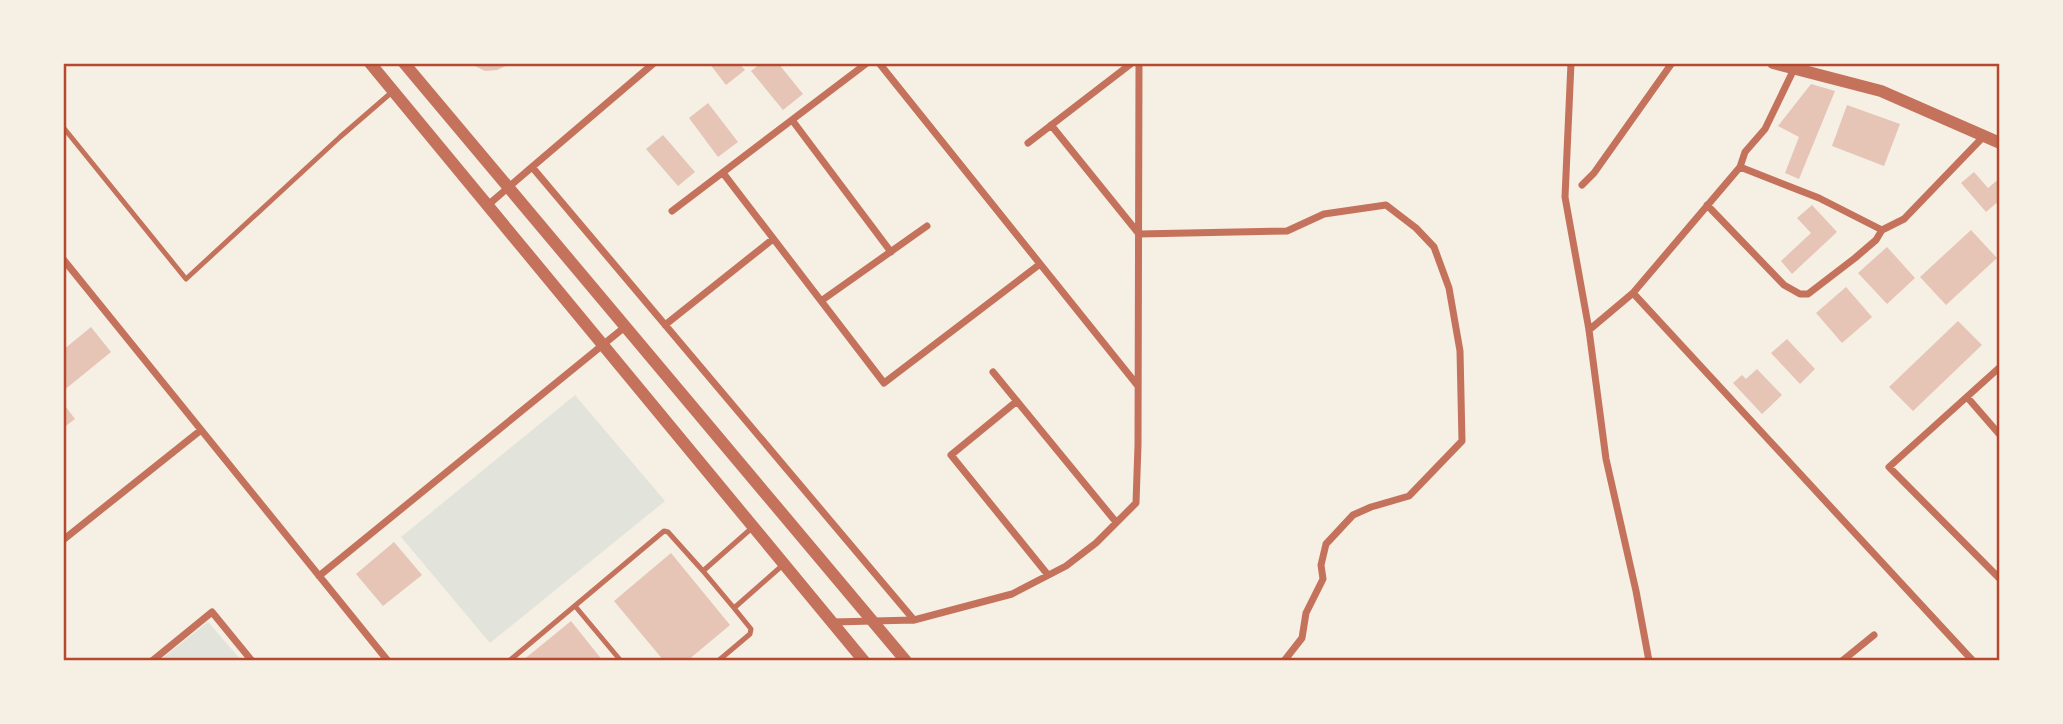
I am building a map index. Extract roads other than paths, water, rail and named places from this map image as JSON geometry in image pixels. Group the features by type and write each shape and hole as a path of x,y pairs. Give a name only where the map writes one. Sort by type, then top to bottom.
{"street":[{"path":"370,63 864,661"},
{"path":"404,63 906,661"},
{"path":"488,205 654,63"},
{"path":"672,211 867,63"},
{"path":"879,63 1138,386"},
{"path":"1028,143 1132,63"},
{"path":"832,622 914,620 1012,594 1066,566 1096,543 1136,503 1139,63"},
{"path":"1571,63 1565,197 1589,330 1606,459 1636,591 1648,661"},
{"path":"1582,184 1594,173 1672,63"},
{"path":"1773,63 1881,91 2000,143"},
{"path":"1589,330 1633,293 1740,167 1745,152 1765,129 1794,69"},
{"path":"792,120 891,252"},
{"path":"1051,125 1139,234"},
{"path":"1707,205 1784,285 1800,294 1808,294 1876,240 1882,230 1904,219 1984,136"},
{"path":"532,167 914,620"},
{"path":"1740,167 1819,198 1882,230"},
{"path":"723,173 884,383 1040,264"},
{"path":"1139,234 1287,231 1324,214 1386,205 1416,228 1434,247 1449,288 1460,351 1462,441 1409,496 1371,506 1353,515 1326,544 1321,565 1322,579 1306,613 1302,638 1284,661"},
{"path":"821,301 927,226"},
{"path":"664,325 773,239"},
{"path":"63,259 388,661"},
{"path":"1633,293 1973,661"},
{"path":"319,576 626,326"},
{"path":"2000,367 1889,467 2000,579"},
{"path":"993,372 1116,522"},
{"path":"1967,397 2000,435"},
{"path":"1017,401 951,455 1048,575"},
{"path":"63,540 201,430"},
{"path":"152,661 212,612 252,661"},
{"path":"1842,661 1874,635"}],"lane":[{"path":"63,127 186,279 394,91"},
{"path":"703,571 753,527"},
{"path":"509,661 664,531 668,532 703,571 751,629 750,634 718,661"},
{"path":"734,608 784,564"},
{"path":"575,606 621,661"}]}
